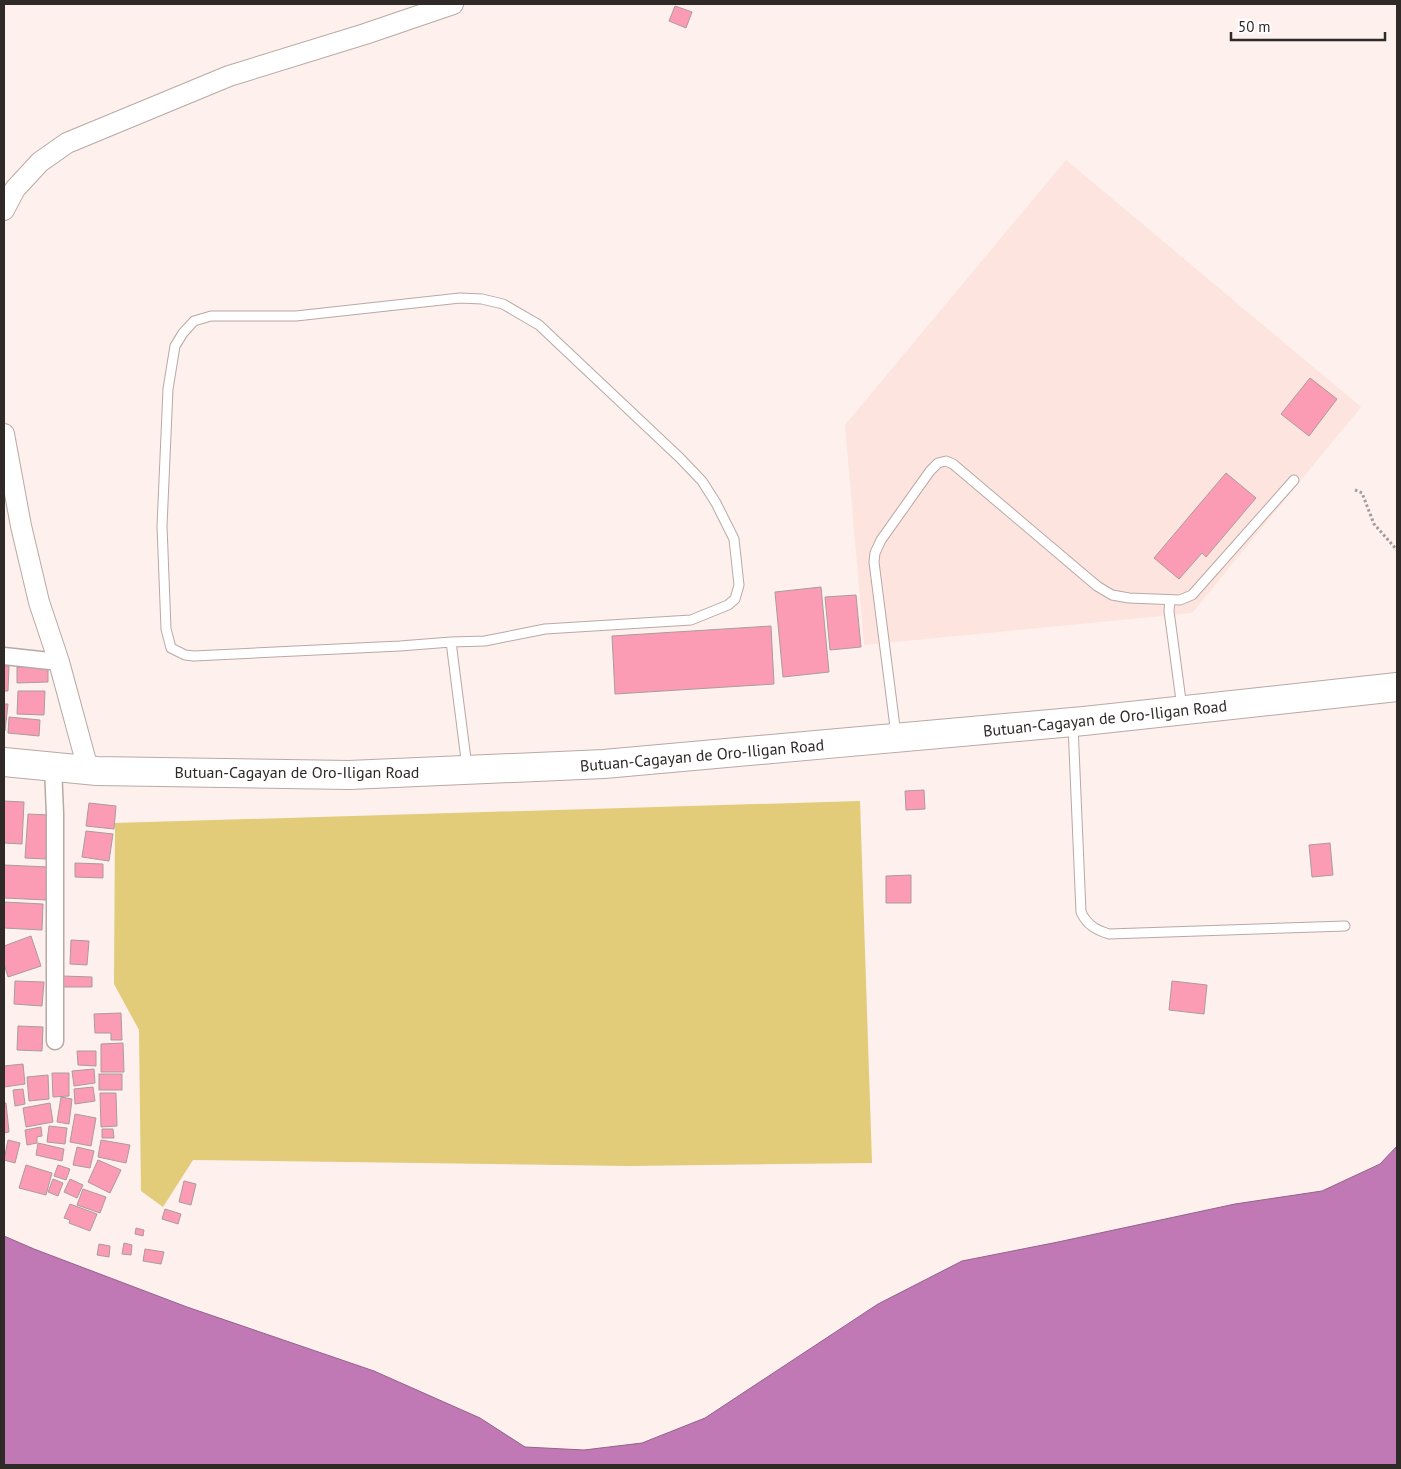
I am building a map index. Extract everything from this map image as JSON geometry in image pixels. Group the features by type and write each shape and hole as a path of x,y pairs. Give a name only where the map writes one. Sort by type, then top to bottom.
{"highway":[{"name":"Butuan-Cagayan de Oro-Iligan Road","path":"4,762 97,771 349,775 604,764 1073,722 1397,687"}],"street":[{"path":"4,210 15,189 40,162 67,143 229,76 366,34 453,4"},
{"path":"4,434 21,526 39,602 59,662 88,769"},
{"path":"4,656 59,662"},
{"path":"53,767 55,814 55,1041"}],"lane":[{"path":"460,298 482,298 503,304 539,325 680,458 702,481 712,496 734,539 739,585 735,599 728,606 691,620 545,629 485,641 451,642 194,656 185,655 171,648 166,630 162,526 168,389 174,346 194,321 211,316 296,316 460,298"},
{"path":"896,738 874,562 875,553 881,540 930,471 938,463 946,461 953,464 1097,586 1112,594 1129,598 1170,600 1180,600 1192,594 1294,480"},
{"path":"1170,600 1169,611 1182,710"},
{"path":"451,642 467,770"},
{"path":"1073,722 1081,912 1095,930 1109,934 1345,926"}],"path":[{"path":"1355,490 1362,494 1374,524 1397,550"}],"shaded area":[{"path":"1066,160 1361,407 1192,613 864,645 845,425"},
{"path":"860,801 872,1163 628,1166 193,1160 163,1207 141,1191 139,1030 114,984 115,823"},
{"path":"1397,1146 1397,1465 4,1465 4,1236 187,1307 374,1371 480,1418 525,1447 584,1450 642,1443 705,1418 878,1304 962,1261 1235,1204 1322,1191 1380,1164"}],"building":[{"path":"675,6 692,12 686,28 669,21"},
{"path":"1310,378 1337,399 1309,436 1281,414"},
{"path":"1226,473 1256,498 1206,557 1202,553 1179,579 1154,558"},
{"path":"821,587 829,672 783,677 775,592"},
{"path":"856,595 861,647 830,650 825,597"},
{"path":"771,626 774,684 615,694 612,636"},
{"path":"4,666 9,666 8,691 4,691"},
{"path":"17,667 48,667 48,682 17,683"},
{"path":"18,691 45,691 44,715 17,714"},
{"path":"4,704 8,704 5,731 4,731"},
{"path":"9,717 40,720 39,736 8,733"},
{"path":"924,790 925,809 906,810 905,791"},
{"path":"4,801 24,802 22,844 4,843"},
{"path":"89,803 116,806 114,829 86,826"},
{"path":"28,814 49,815 46,859 25,858"},
{"path":"86,831 113,834 109,861 82,857"},
{"path":"1330,843 1333,875 1312,877 1309,845"},
{"path":"75,863 103,864 103,878 75,877"},
{"path":"4,865 48,867 46,900 4,898"},
{"path":"911,875 911,903 886,903 886,876"},
{"path":"4,902 43,904 42,930 4,928"},
{"path":"31,936 41,966 8,977 4,964 4,946"},
{"path":"71,940 89,941 87,965 70,964"},
{"path":"62,976 92,977 92,987 62,987"},
{"path":"15,981 44,982 42,1006 14,1004"},
{"path":"1172,981 1207,985 1204,1014 1169,1010"},
{"path":"121,1013 122,1040 111,1040 111,1033 95,1033 94,1014"},
{"path":"18,1026 43,1027 42,1051 17,1050"},
{"path":"123,1043 124,1072 101,1072 101,1044"},
{"path":"77,1051 96,1051 96,1066 78,1065"},
{"path":"23,1064 25,1084 4,1087 4,1066"},
{"path":"94,1069 95,1083 74,1086 72,1071"},
{"path":"52,1073 69,1073 69,1096 53,1097"},
{"path":"99,1074 122,1074 122,1090 99,1090"},
{"path":"48,1075 49,1099 29,1101 27,1077"},
{"path":"93,1087 95,1101 75,1104 74,1089"},
{"path":"23,1089 25,1104 15,1106 13,1090"},
{"path":"100,1093 116,1093 117,1126 101,1127"},
{"path":"61,1097 72,1099 69,1124 57,1122"},
{"path":"4,1103 6,1103 9,1132 4,1133"},
{"path":"50,1103 53,1122 26,1127 23,1108"},
{"path":"75,1114 96,1118 91,1146 70,1142"},
{"path":"49,1126 67,1128 65,1144 47,1142"},
{"path":"41,1127 42,1136 37,1137 37,1143 27,1145 25,1130"},
{"path":"102,1129 113,1129 114,1138 102,1138"},
{"path":"8,1140 20,1143 15,1163 4,1160"},
{"path":"101,1140 130,1145 126,1163 98,1157"},
{"path":"38,1143 64,1149 62,1161 36,1155"},
{"path":"77,1147 94,1151 90,1168 73,1165"},
{"path":"98,1160 121,1170 110,1193 88,1182"},
{"path":"26,1165 52,1173 46,1195 19,1188"},
{"path":"58,1165 70,1169 66,1180 54,1176"},
{"path":"53,1179 63,1183 58,1196 48,1192"},
{"path":"70,1179 83,1185 77,1198 64,1192"},
{"path":"184,1181 196,1184 191,1205 179,1202"},
{"path":"83,1189 106,1197 100,1213 77,1205"},
{"path":"70,1204 97,1214 90,1231 69,1223 70,1220 64,1218"},
{"path":"165,1209 181,1214 178,1224 162,1219"},
{"path":"136,1228 144,1230 143,1236 135,1234"},
{"path":"124,1243 132,1245 131,1255 122,1254"},
{"path":"99,1244 110,1246 109,1257 97,1255"},
{"path":"145,1249 164,1252 161,1264 143,1261"}]}
